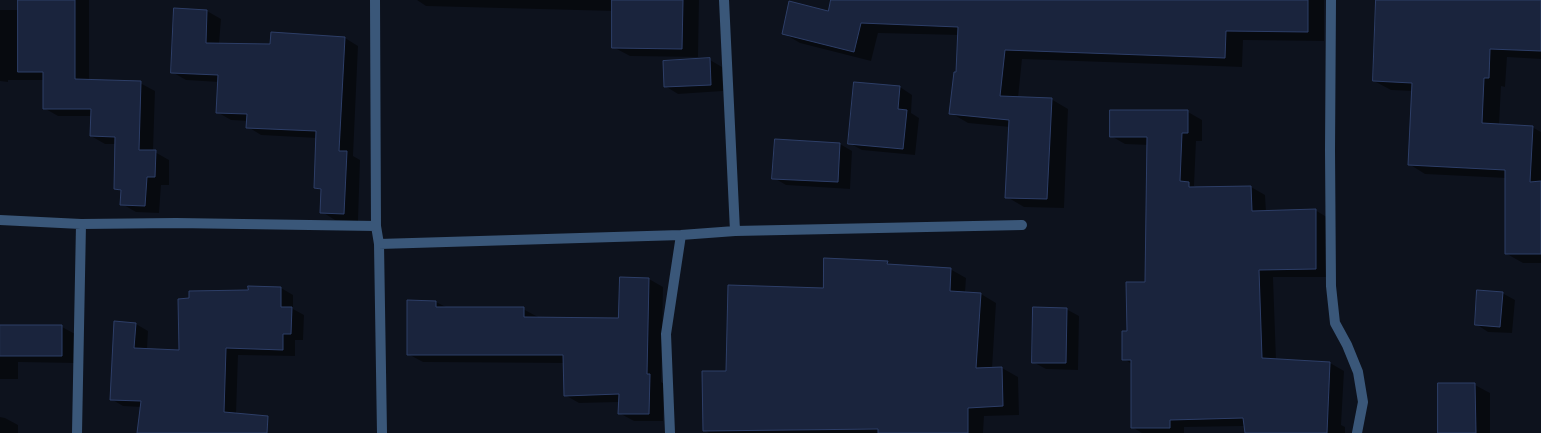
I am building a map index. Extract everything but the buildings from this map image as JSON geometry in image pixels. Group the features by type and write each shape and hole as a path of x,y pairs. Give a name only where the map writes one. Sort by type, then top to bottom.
{"street":[{"path":"375,0 376,226 379,244 382,433"},
{"path":"724,0 735,231"},
{"path":"1331,0 1330,168 1332,286 1335,323 1347,345 1358,372 1363,402 1357,433"},
{"path":"0,220 80,224 176,223 376,226"},
{"path":"77,433 80,224"},
{"path":"379,244 681,235 735,231 1022,225"},
{"path":"670,433 666,334 681,235"}]}
